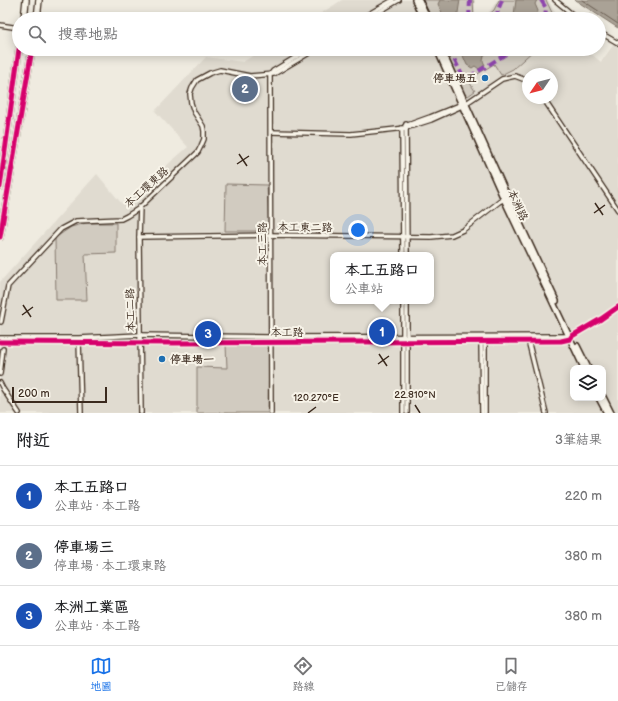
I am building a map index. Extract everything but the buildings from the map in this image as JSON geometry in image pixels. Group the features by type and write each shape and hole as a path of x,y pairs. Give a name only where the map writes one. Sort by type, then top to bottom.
{"main road":[{"path":"25,12 26,0"},
{"path":"37,12 39,0"},
{"path":"415,0 420,12"},
{"path":"419,0 425,12"},
{"path":"0,187 18,56"},
{"path":"0,236 31,56"},
{"name":"本洲路","path":"440,56 583,365"},
{"name":"本洲路","path":"444,56 463,104"},
{"name":"本洲路","path":"570,337 586,365"},
{"path":"601,401 607,413"},
{"path":"605,401 611,413"}],"street":[{"path":"372,12 393,0"},
{"path":"379,12 399,0"},
{"path":"555,0 570,12"},
{"path":"0,25 12,27"},
{"path":"606,36 618,43"},
{"path":"270,75 273,70 297,56"},
{"name":"本工環東路","path":"1,322 8,286 61,229 76,221 121,219 134,212 198,152 204,139 204,131 201,122 190,103 192,88 197,80 210,73 220,70 250,76 270,75 304,56"},
{"name":"本工三路","path":"270,75 271,413"},
{"path":"270,132 351,134 405,127 463,104 502,79 515,76 522,79"},
{"path":"547,104 618,210"},
{"path":"403,252 405,237 405,127"},
{"name":"本工東二路","path":"138,237 431,237 452,235 463,230 498,202 506,198"},
{"name":"本工二路","path":"140,206 138,237 140,413"},
{"path":"405,237 407,252"},
{"path":"403,304 405,341 403,413"},
{"path":"405,336 407,304"},
{"path":"570,337 618,307"},
{"path":"528,335 528,342 546,413"},
{"name":"本工路","path":"0,342 80,340 140,336 271,337 528,335 570,337"},
{"path":"482,413 483,336"},
{"name":"本工路","path":"0,338 139,342 528,342 561,341 570,337"},
{"path":"80,340 81,413"},
{"path":"405,341 407,413"},
{"path":"483,341 485,413"},
{"path":"0,374 3,349"},
{"path":"0,383 19,413"}],"shaded area":[{"path":"342,0 475,0 475,12 323,12"},
{"path":"422,0 473,0 474,12 427,12"},
{"path":"497,0 548,0 556,12 489,12"},
{"path":"499,0 546,0 552,12 492,12"},
{"path":"618,40 618,413 0,413 0,282 97,174 122,204 188,147 155,111 206,57 243,62 252,56 594,56 601,62"},
{"path":"446,56 527,56 513,69 501,75 494,64 468,80 475,91 468,96 464,94"},
{"path":"226,184 267,185 269,229 265,231 225,231"},
{"path":"86,223 116,223 116,253 85,254 87,300 56,300 55,238 71,227"},
{"path":"226,345 265,345 269,348 268,413 197,413 197,367 227,368"}],"water":[{"path":"440,0 460,0 458,12 442,12 438,4"},
{"path":"516,0 537,0 535,4 538,12 514,12"},
{"path":"575,0 618,0 618,28 606,20 606,12 593,12"},
{"path":"463,56 484,56 483,61 485,65 479,69 475,66 472,68 467,65"}],"marked path":[{"path":"469,12 470,0"},
{"path":"498,12 502,0"},
{"path":"541,0 546,8 546,12"},
{"path":"452,56 461,73 465,77 469,77 503,56"}],"cycle path":[{"path":"0,187 18,56"},
{"path":"0,237 31,56"},
{"path":"0,342 174,343 561,341 570,339 572,336 618,307"}],"place":[{"name":"停車場五","path":"485,78"},
{"name":"停車場三","path":"245,89"},
{"name":"本工五路口","path":"382,332"},
{"name":"本洲工業區","path":"208,334"},
{"name":"停車場一","path":"162,359"}]}
